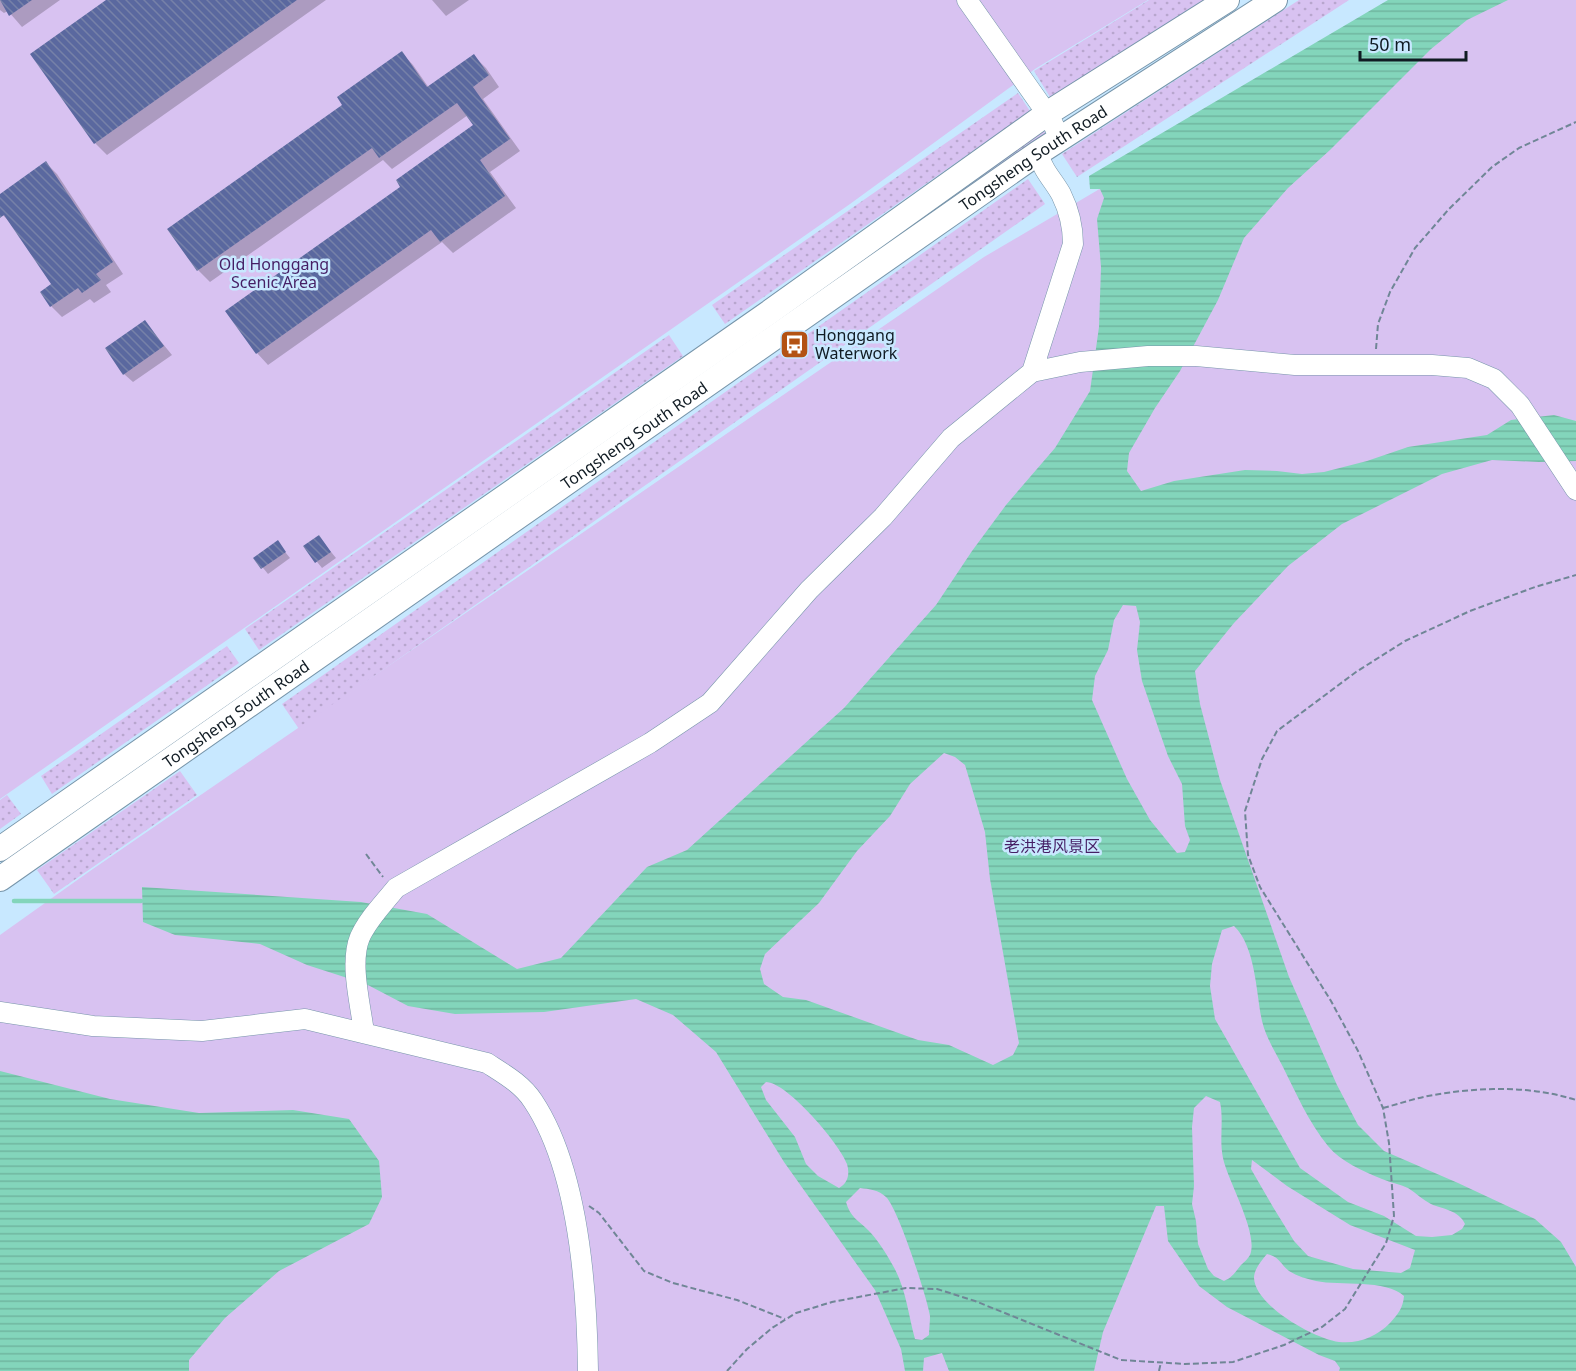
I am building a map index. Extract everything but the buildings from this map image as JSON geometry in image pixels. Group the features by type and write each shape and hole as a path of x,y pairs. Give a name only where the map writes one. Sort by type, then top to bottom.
{"main road":[{"name":"Tongsheng South Road","path":"0,849 757,321 1048,113 1227,0"},
{"name":"Tongsheng South Road","path":"0,879 1038,153 1275,0"}],"lane":[{"path":"967,0 1048,113 1059,139"},
{"path":"1032,372 1073,244 1073,225 1061,194 1042,168 1038,153"},
{"path":"364,1034 354,967 359,938 392,894 650,743 710,703 801,598 883,517 951,438 1032,372 1080,362 1148,356 1196,356 1295,365 1375,367 1432,365 1468,368 1494,379 1520,405 1576,490"},
{"path":"0,1012 93,1026 202,1031 305,1019 487,1063 513,1080 532,1099 552,1136 569,1193 582,1263 588,1371"}],"path":[{"path":"1375,367 1378,324 1390,292 1414,248 1449,209 1492,167 1519,148 1576,122"},
{"path":"727,1371 747,1349 785,1319 809,1308 906,1288 938,1290 975,1302 1120,1360 1185,1364 1233,1362 1284,1345 1322,1327 1345,1309 1386,1243 1394,1216 1389,1143 1383,1108 1358,1051 1331,1001 1260,887 1248,855 1245,811 1262,759 1277,731 1356,672 1405,641 1470,611 1535,587 1576,575"},
{"path":"366,854 384,878 392,894"},
{"path":"1383,1108 1427,1096 1484,1090 1513,1089 1576,1100"},
{"path":"569,1193 599,1213 644,1271 673,1283 736,1300 785,1319"},
{"path":"1159,1371 1161,1362"}],"green space":[{"name":"Old Honggang Scenic Area","path":"0,0 1148,0 1035,69 850,204 0,799"},
{"path":"1149,0 1206,0 1050,97 1034,71"},
{"path":"1299,0 1349,0 1077,177 1062,154"},
{"name":"老洪港风景区","path":"1420,0 1576,0 1576,1371 0,1371 0,935 984,257"},
{"path":"1018,93 1030,111 725,324 712,305"},
{"path":"1044,131 1046,134 747,345 745,342"},
{"path":"1028,179 1045,204 299,729 282,704"},
{"path":"669,335 683,356 259,650 245,629"},
{"path":"227,646 239,663 52,794 41,776"},
{"path":"180,771 197,795 54,894 37,870"},
{"path":"7,795 21,814 0,829 0,800"}],"shaded area":[{"path":"1388,0 1508,0 1467,20 1431,49 1330,150 1288,188 1244,238 1218,300 1180,371 1129,453 1127,471 1141,491 1174,481 1245,470 1302,474 1324,472 1408,447 1487,435 1511,420 1554,415 1576,421 1576,461 1492,460 1442,474 1342,524 1288,566 1234,623 1195,671 1200,704 1220,780 1289,977 1337,1085 1358,1125 1384,1151 1535,1219 1561,1242 1576,1267 1576,1371 1339,1371 1340,1368 1335,1361 1227,1307 1199,1286 1168,1241 1164,1206 1156,1206 1103,1332 1094,1371 949,1371 942,1353 924,1358 923,1371 905,1371 901,1349 875,1290 784,1162 716,1052 673,1015 636,999 544,1012 455,1014 408,1006 366,984 307,965 260,944 175,935 143,922 142,887 361,902 427,914 517,969 561,958 647,867 687,850 844,708 936,605 1006,505 1055,448 1090,391 1099,327 1101,267 1097,219 1104,198 1100,189 1090,189 1089,176","holes":["1123,605 1136,606 1140,622 1137,650 1142,681 1168,756 1182,784 1185,826 1190,840 1185,852 1177,853 1150,820 1127,779 1092,700 1095,676 1108,650 1114,620","944,753 955,757 965,765 985,832 990,879 1019,1043 1013,1055 993,1065 949,1045 918,1040 806,1000 783,997 764,984 760,969 765,954 819,903 857,851 890,816 910,784","1234,926 1247,946 1251,958 1266,1033 1303,1108 1321,1137 1333,1152 1353,1166 1408,1188 1425,1201 1455,1213 1465,1224 1462,1229 1452,1235 1416,1236 1384,1216 1348,1202 1300,1168 1215,1019 1210,986 1212,964 1222,930","766,1082 787,1092 824,1129 847,1164 848,1178 842,1186 839,1188 818,1176 806,1164 795,1137 766,1100 761,1087","1206,1096 1220,1102 1223,1158 1247,1221 1252,1246 1248,1258 1232,1276 1224,1281 1214,1276 1208,1269 1198,1244 1192,1204 1194,1186 1192,1127 1194,1108","1252,1160 1287,1186 1350,1225 1415,1250 1410,1268 1401,1273 1353,1269 1308,1256 1294,1241 1251,1169","860,1188 880,1193 891,1204 918,1273 928,1306 929,1335 922,1340 915,1339 904,1291 892,1264 875,1238 850,1211 846,1202","1267,1254 1277,1259 1292,1273 1316,1281 1386,1287 1404,1296 1403,1304 1390,1323 1373,1336 1353,1342 1328,1340 1302,1328 1275,1310 1264,1299 1257,1289 1254,1278 1257,1268"]},
{"path":"0,1071 110,1099 199,1113 293,1110 349,1119 379,1161 382,1197 369,1224 279,1271 225,1318 189,1360 189,1371 0,1371"}],"waterway":[{"path":"14,901 141,901"}],"place":[{"name":"Honggang Waterwork","path":"794,344"}]}
